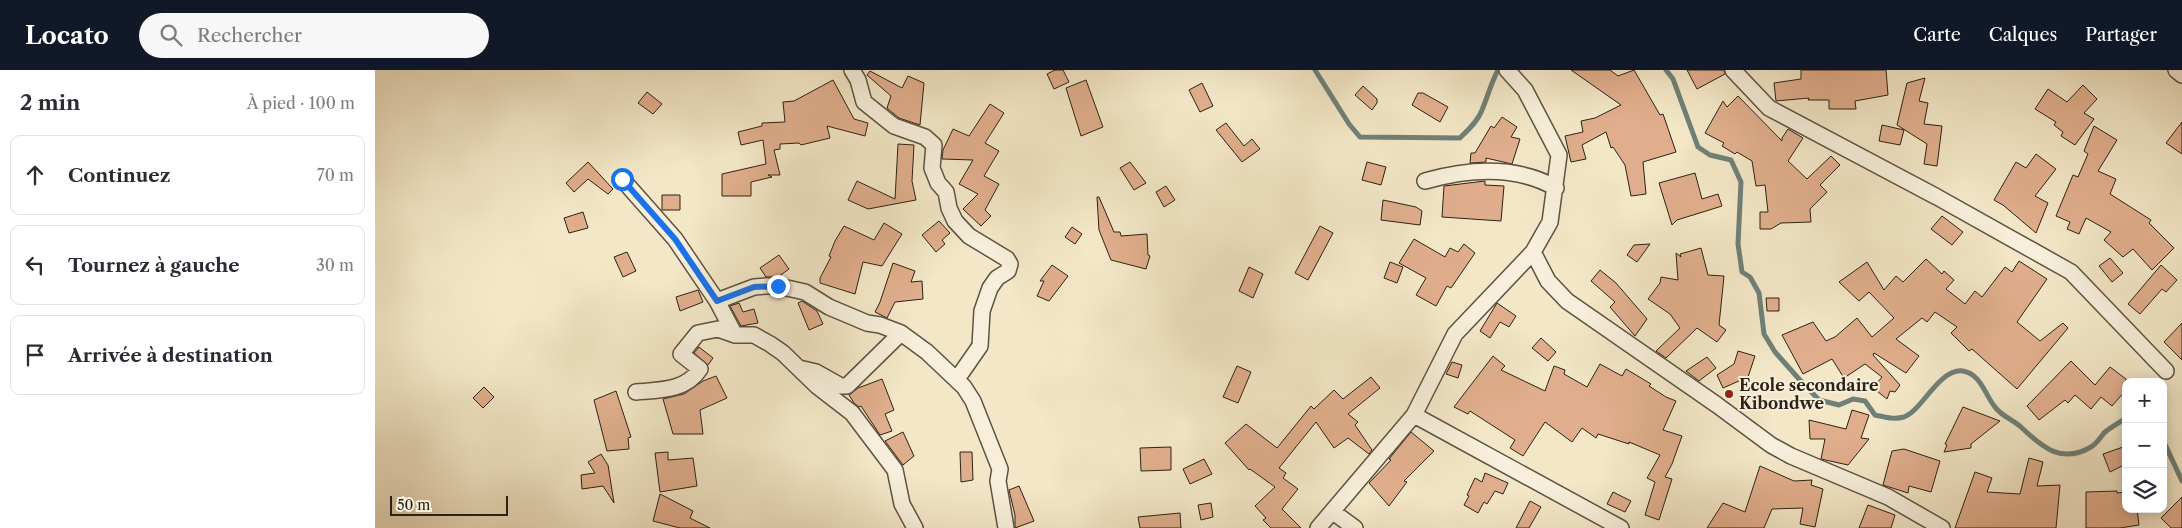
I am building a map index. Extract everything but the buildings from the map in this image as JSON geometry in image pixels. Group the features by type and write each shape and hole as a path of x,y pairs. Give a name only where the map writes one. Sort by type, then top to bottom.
{"street":[{"path":"852,70 858,80 864,102 894,126 925,137 933,145 932,168 938,183 946,192 949,208 955,221 969,236 1007,259 1010,264 1008,271 997,278 989,288 982,311 980,346 957,379"},
{"path":"1318,528 1414,415 1455,334 1533,252 1550,222 1559,156 1525,90 1507,70"},
{"path":"1733,70 1769,108 1937,197 2071,272 2165,371"},
{"path":"2176,70 2182,75"},
{"path":"1425,181 1464,172 1500,171 1532,176 1556,188"},
{"path":"622,179 675,239 717,301 735,335"},
{"path":"1533,252 1548,282 1567,301 1717,405 1771,445 1791,456 1888,497 1942,528"},
{"path":"717,301 754,287 778,286 805,292 829,307 867,323 880,325 901,333 927,352 957,379 973,402 1001,469 998,481 1006,528"},
{"path":"636,392 673,388 695,377 700,369 681,354 698,333 719,329 735,335 753,335 783,353 817,386 852,413 895,470 902,504 915,528"},
{"path":"797,368 815,372 841,386 847,386 901,333"},
{"path":"1414,415 1621,528"},
{"path":"1333,512 1355,528"}],"waterway":[{"path":"1315,70 1349,124 1360,137 1460,138 1473,125 1480,114 1498,70"},
{"path":"1666,70 1673,79 1698,147 1710,155 1731,160 1741,182 1738,244 1742,272 1750,277 1759,293 1764,334 1775,352 1819,400 1839,405 1853,399 1865,401 1875,415 1900,418 1911,413 1946,376 1954,372 1963,371 1974,376 1991,402 2001,413 2019,425 2045,447 2062,454 2081,452 2091,447 2104,433 2122,421"},
{"path":"2167,449 2182,481"}],"place":[{"name":"Ecole secondaire Kibondwe","path":"1729,394"}],"route":[{"path":"622,179 675,239 717,301 754,287 778,286"}]}
